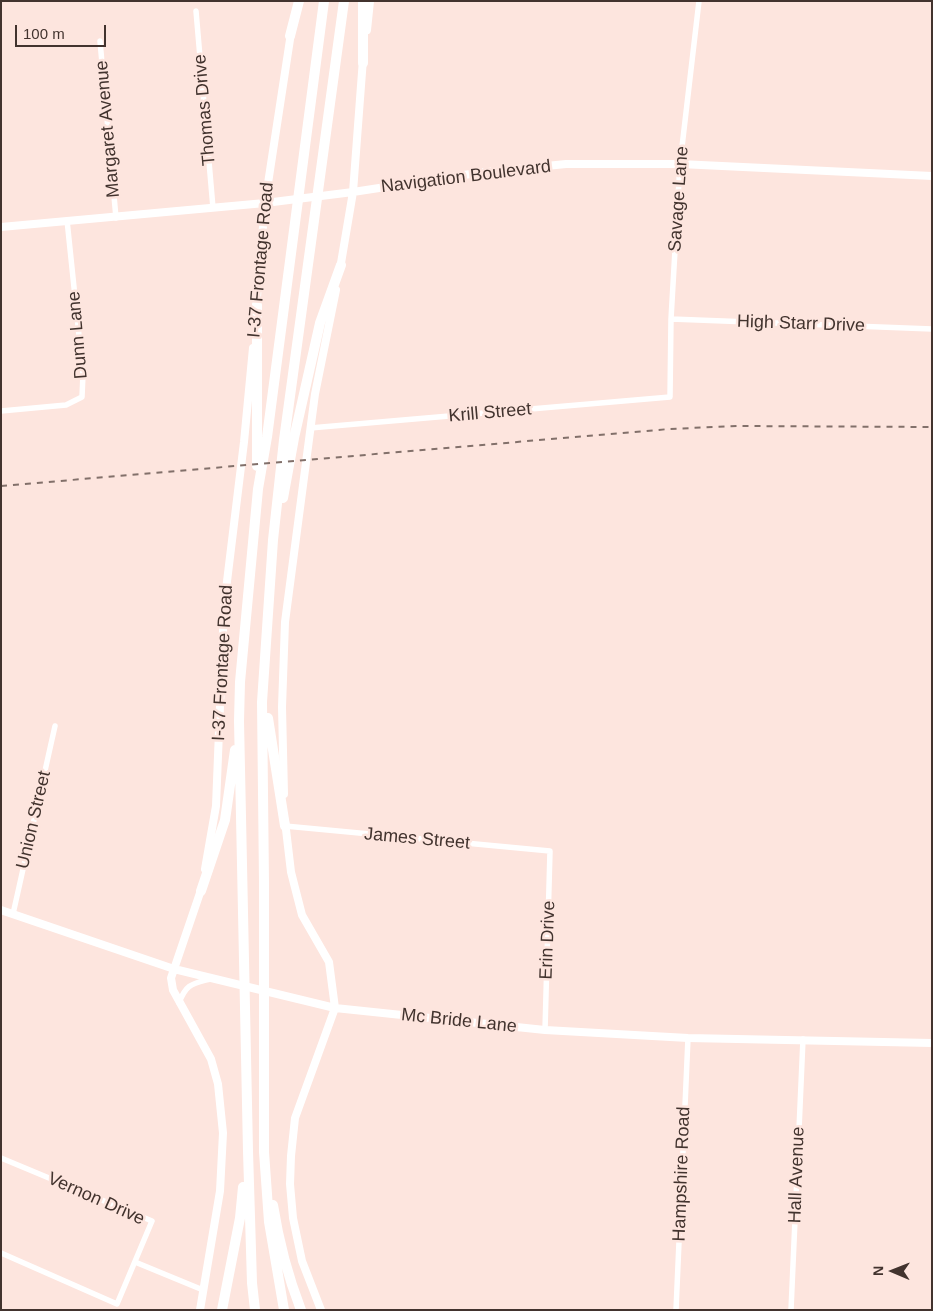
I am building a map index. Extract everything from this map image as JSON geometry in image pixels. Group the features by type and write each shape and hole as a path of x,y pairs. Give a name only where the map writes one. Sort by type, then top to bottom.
{"highway":[{"path":"290,36 298,1"},
{"path":"255,1310 252,1283 248,1151 239,721 240,682 262,436 294,226 324,1"},
{"path":"284,1310 269,1222 264,1152 262,702 273,540 289,439 313,227 344,1"},
{"path":"363,1 363,63"},
{"path":"289,439 320,323 341,265"},
{"path":"257,305 262,436"},
{"path":"267,621 268,725 285,826"},
{"path":"201,890 225,820 239,721"},
{"path":"222,1310 240,1218 248,1151"},
{"path":"264,1152 270,1169 278,1234 288,1274 301,1310"}],"main road":[{"path":"321,1310 302,1260 292,1218 290,1156 295,1118 335,1008 329,962 302,915 291,872 285,826 282,707 285,622 315,394 341,265 353,192 370,1"},
{"name":"I-37 Frontage Road","path":"200,1310 220,1191 223,1133 218,1084 211,1059 179,1003 171,984 174,969 201,890 216,806 224,606 244,442 265,203 290,36"},
{"name":"Navigation Boulevard","path":"1,227 265,203 477,173 578,164 680,164 932,176"},
{"name":"Mc Bride Lane","path":"1,910 174,969 335,1008 545,1030 688,1038 932,1043"}],"street":[{"name":"Savage Lane","path":"670,397 671,319 680,164 699,1"},
{"name":"Thomas Drive","path":"196,11 213,208"},
{"name":"Margaret Avenue","path":"100,41 116,218"},
{"name":"Dunn Lane","path":"1,411 66,406 82,397 83,374 67,220"},
{"name":"High Starr Drive","path":"671,319 932,329"},
{"name":"Krill Street","path":"310,428 670,397"},
{"name":"Union Street","path":"13,914 55,726"},
{"name":"James Street","path":"285,826 550,851"},
{"name":"Erin Drive","path":"545,1030 550,851"},
{"path":"179,1003 187,987 210,979"},
{"name":"Hampshire Road","path":"676,1310 688,1038"},
{"name":"Hall Avenue","path":"791,1310 803,1039"},
{"name":"Vernon Drive","path":"1,1158 152,1221 134,1262"},
{"path":"1,1253 117,1304 134,1262 203,1290"}],"railway":[{"path":"1,486 669,429 737,426 932,427"}]}
